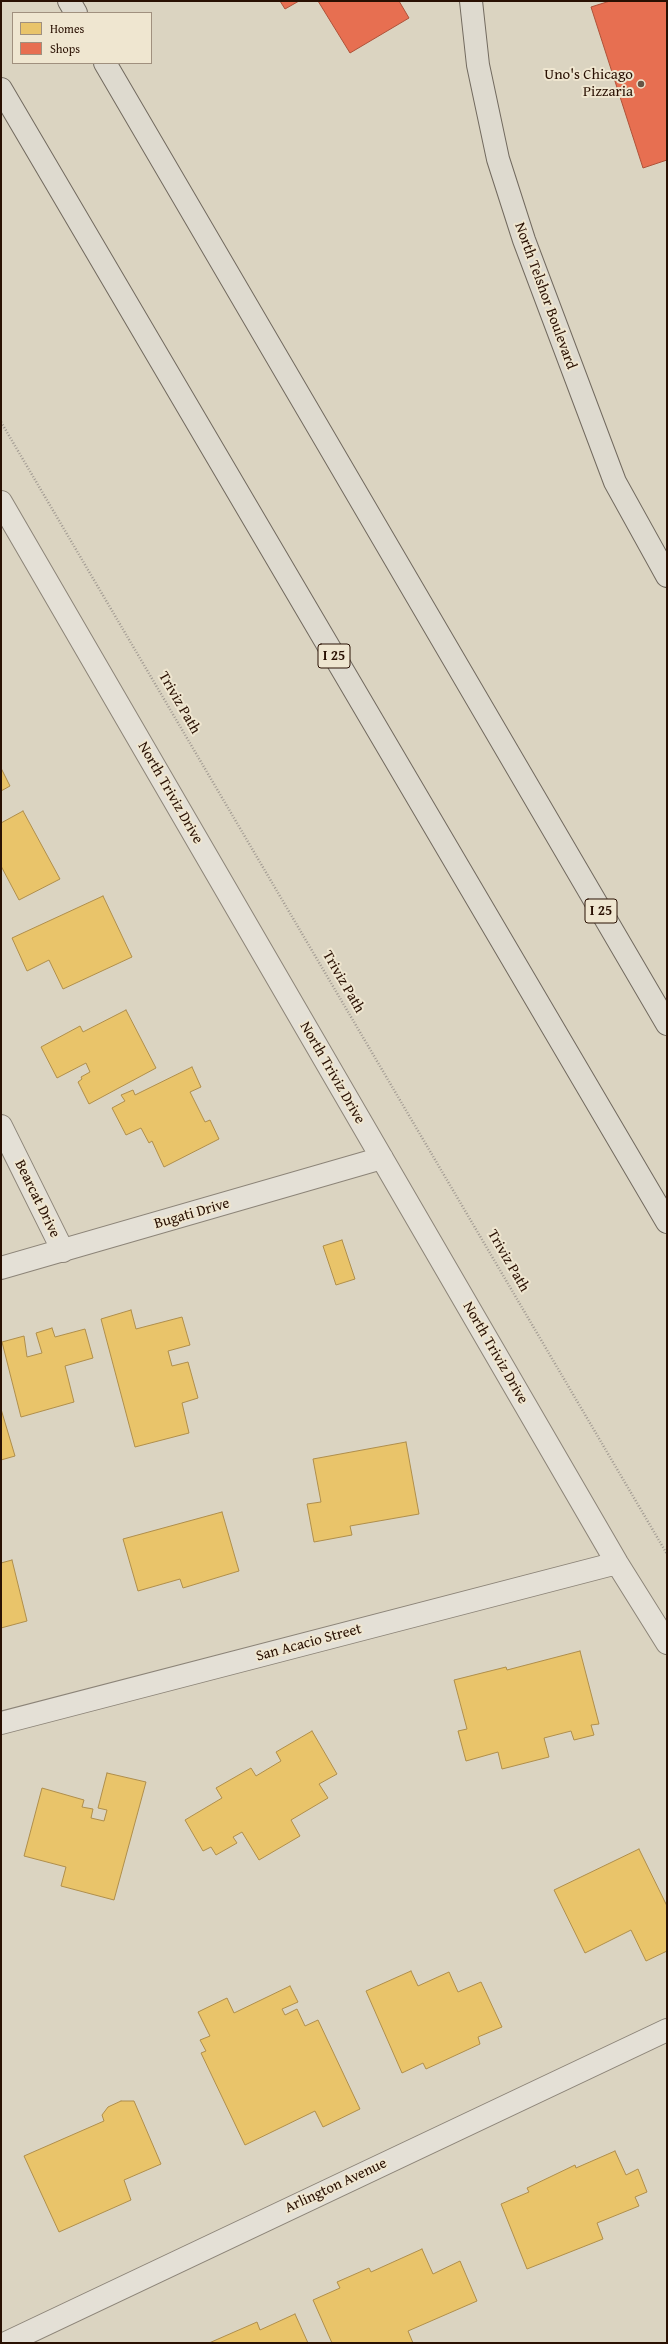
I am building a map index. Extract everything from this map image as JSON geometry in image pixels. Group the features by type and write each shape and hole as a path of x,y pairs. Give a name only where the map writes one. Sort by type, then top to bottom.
{"main road":[{"path":"68,1 75,12"},
{"name":"North Telshor Boulevard","path":"471,1 478,65 497,152 524,240 615,482 667,576"},
{"name":"I 25","path":"106,64 667,1024"},
{"name":"I 25","path":"1,89 667,1222"}],"street":[{"name":"North Triviz Drive","path":"1,502 617,1563 667,1643"},
{"name":"Bearcat Drive","path":"1,1126 63,1252"},
{"name":"Bugati Drive","path":"1,1268 63,1252 382,1158"},
{"name":"San Acacio Street","path":"1,1723 617,1563"},
{"name":"Arlington Avenue","path":"6,2343 667,2030"}],"path":[{"name":"Triviz Path","path":"1,422 667,1554"}],"building: Homes":[{"path":"1,768 10,786 1,791"},
{"path":"23,811 60,879 19,900 1,866 1,823"},
{"path":"103,896 132,957 63,989 49,960 27,971 12,938"},
{"path":"126,1010 156,1068 89,1104 78,1082 82,1079 81,1077 90,1072 86,1063 57,1078 41,1047 80,1026 83,1032"},
{"path":"192,1067 201,1087 190,1092 205,1122 210,1120 219,1139 164,1167 152,1141 149,1143 141,1128 126,1135 112,1108 125,1101 121,1095 133,1090 135,1095"},
{"path":"342,1240 355,1279 336,1285 323,1246"},
{"path":"131,1310 136,1329 182,1317 190,1345 168,1351 172,1366 188,1362 198,1398 182,1403 189,1433 135,1447 101,1319"},
{"path":"52,1328 55,1337 85,1329 93,1358 65,1366 74,1402 21,1417 2,1342 24,1336 27,1357 42,1353 36,1333"},
{"path":"1,1409 15,1456 1,1460"},
{"path":"406,1442 419,1514 350,1526 352,1535 314,1542 307,1504 321,1502 313,1459"},
{"path":"222,1512 239,1571 183,1588 180,1579 138,1591 123,1539"},
{"path":"12,1560 27,1621 1,1628 1,1563"},
{"path":"580,1651 599,1724 591,1725 594,1735 574,1740 571,1731 544,1738 549,1757 502,1769 498,1752 466,1761 458,1731 467,1729 454,1680 506,1667 507,1670"},
{"path":"312,1731 337,1774 319,1784 328,1798 291,1820 300,1836 259,1860 242,1832 233,1837 237,1843 216,1855 211,1847 203,1851 185,1820 222,1798 216,1788 251,1768 256,1776 281,1761 276,1752"},
{"path":"107,1773 146,1782 114,1900 61,1886 66,1867 24,1856 42,1788 84,1800 82,1807 93,1809 91,1818 104,1821 107,1810 98,1808"},
{"path":"639,1849 667,1906 667,1951 646,1961 631,1930 585,1953 554,1890"},
{"path":"411,1971 418,1986 449,1972 458,1992 481,1982 502,2027 478,2037 480,2044 426,2069 423,2063 402,2073 366,1991"},
{"path":"290,1986 298,2002 282,2009 285,2015 297,2009 305,2026 318,2020 360,2109 323,2127 315,2111 245,2145 201,2053 206,2051 200,2040 210,2036 198,2012 227,1998 234,2013"},
{"path":"121,2101 134,2101 161,2164 124,2180 131,2200 59,2232 24,2156 104,2121 102,2115 108,2107"},
{"path":"615,2151 626,2175 638,2169 647,2192 635,2197 639,2206 597,2223 603,2239 527,2269 501,2204 529,2192 527,2188 575,2165 576,2168"},
{"path":"422,2249 433,2274 460,2261 477,2301 408,2331 413,2343 332,2343 313,2300 340,2288 337,2282 369,2268 371,2272"},
{"path":"295,2314 308,2343 209,2343 257,2322 260,2330"}],"building: Shops":[{"path":"280,1 299,1 285,9"},
{"path":"318,1 399,1 409,18 350,53"},
{"name":"Uno's Chicago Pizzaria","path":"610,1 667,1 667,160 643,168 591,7"}],"place":[{"name":"Uno's Chicago Pizzaria","path":"641,84"}]}
